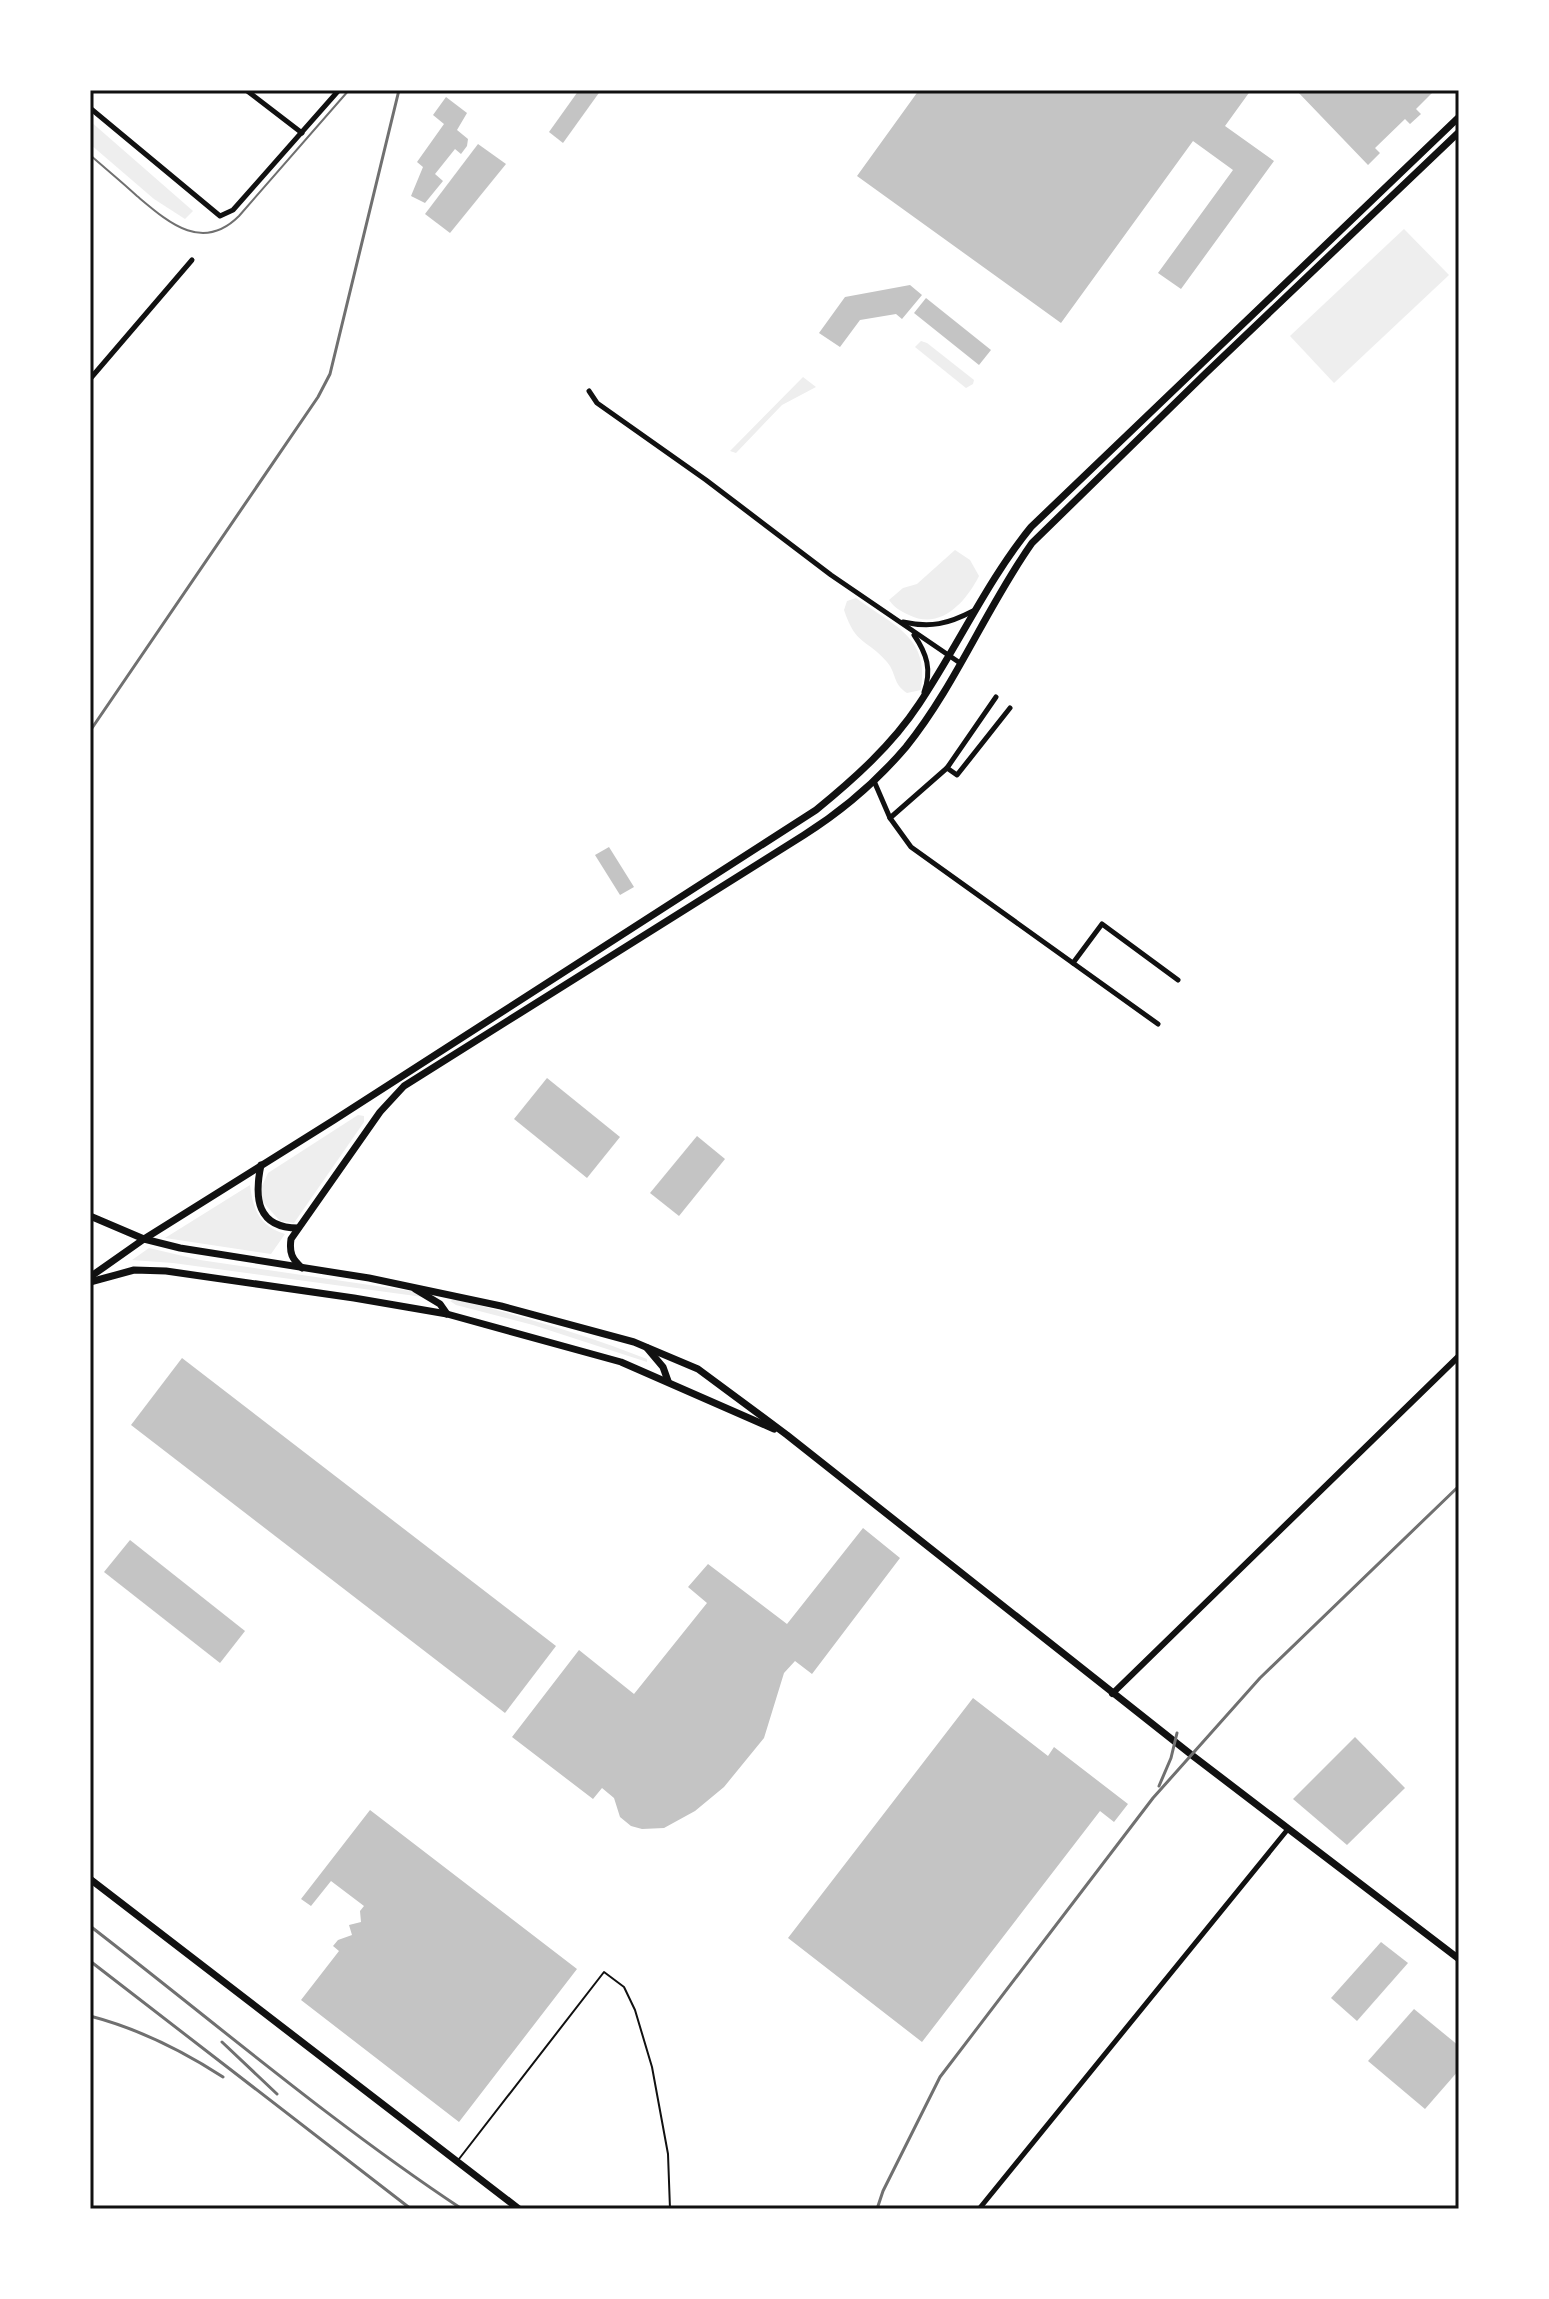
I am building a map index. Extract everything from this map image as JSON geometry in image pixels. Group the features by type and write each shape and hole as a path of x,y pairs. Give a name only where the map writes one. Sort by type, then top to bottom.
{"main road":[{"path":"90,1280 144,1239 816,810 887,746 920,704 1002,566 1031,527 1459,117"},
{"path":"302,1268 292,1259 289,1249 291,1239 380,1112 413,1080 825,822 873,780 906,747 960,663 1010,574 1032,543 1459,132"},
{"path":"261,1165 257,1202 275,1225 298,1228"},
{"path":"90,1216 144,1239 501,1306 646,1346 698,1369 787,1435 1112,1694 1459,1959"},
{"path":"90,1280 134,1270 166,1271 447,1314 621,1362 787,1435"},
{"path":"414,1288 440,1304 447,1314"},
{"path":"646,1346 663,1367 668,1381"},
{"path":"90,1879 519,2209"}],"street":[{"path":"246,90 302,133"},
{"path":"90,108 220,216 233,210 339,90"},
{"path":"90,379 192,260"},
{"path":"1299,268 1307,276"},
{"path":"589,391 597,403 960,663"},
{"path":"898,621 923,627 939,625 974,611"},
{"path":"898,621 914,635 927,660 929,678 920,704"},
{"path":"890,818 947,768 996,697"},
{"path":"947,768 957,775 1010,708"},
{"path":"873,780 890,818 911,847 1158,1024"},
{"path":"1073,963 1102,924 1178,980"},
{"path":"1112,1694 1459,1356"},
{"path":"979,2209 1288,1829"}],"lane":[{"path":"457,2162 604,1972 624,1987 635,2010 652,2067 668,2154 670,2209"}],"shaded area":[{"path":"90,121 193,211 185,219 154,199 90,144"},
{"path":"1404,229 1449,275 1334,383 1290,336"},
{"path":"921,341 974,380 973,384 966,388 915,347"},
{"path":"803,377 816,387 782,405 736,453 730,451"},
{"path":"955,550 970,560 979,576 959,604 941,617 931,619 909,615 893,605 889,600 903,588 917,584"},
{"path":"856,598 895,625 914,645 920,657 921,690 907,693 902,689 887,662 853,630 844,610 847,601"},
{"path":"358,1115 364,1116 364,1122 294,1223 280,1221 262,1201 262,1186 268,1173"},
{"path":"250,1185 259,1216 269,1227 285,1234 271,1254 165,1238"},
{"path":"149,1248 200,1260 424,1293 423,1297 132,1260"},
{"path":"455,1299 576,1334 647,1359 647,1362 533,1325 456,1305 450,1301"}],"building":[{"path":"579,90 601,90 563,143 549,132"},
{"path":"919,90 1251,90 1225,126 1274,161 1181,289 1158,273 1233,170 1193,141 1061,323 857,176"},
{"path":"1296,90 1435,90 1416,109 1421,114 1410,124 1405,119 1375,148 1380,153 1368,165"},
{"path":"446,97 467,113 457,130 468,139 467,146 461,154 455,149 435,174 443,181 425,203 411,196 423,167 417,162 444,124 433,115"},
{"path":"478,144 506,164 450,233 425,214"},
{"path":"910,285 922,295 902,319 896,314 860,320 840,347 819,333 845,297"},
{"path":"926,298 991,350 979,365 914,313"},
{"path":"609,847 634,887 620,895 595,855"},
{"path":"547,1078 620,1137 587,1178 514,1119"},
{"path":"697,1136 725,1159 679,1216 650,1193"},
{"path":"182,1358 556,1646 505,1713 131,1425"},
{"path":"863,1528 900,1558 812,1674 795,1661 784,1673 764,1738 724,1787 695,1811 664,1828 631,1826 620,1817 614,1798 602,1788 593,1799 512,1737 579,1650 634,1694 707,1603 688,1587 708,1564 787,1624"},
{"path":"130,1540 245,1631 220,1663 104,1572"},
{"path":"973,1698 1048,1756 1054,1747 1128,1804 1114,1822 1100,1811 922,2042 788,1938"},
{"path":"1355,1737 1405,1788 1347,1845 1293,1799"},
{"path":"370,1810 577,1969 459,2122 301,2000 339,1951 333,1946 338,1940 352,1935 349,1925 361,1922 360,1911 364,1906 331,1881 311,1906 301,1899"},
{"path":"1381,1942 1408,1963 1357,2021 1331,1998"},
{"path":"1414,2009 1459,2046 1459,2070 1425,2109 1368,2061"}],"tram line":[{"path":"90,155 173,224 199,233 212,232 239,216 349,90"}],"railway":[{"path":"90,731 318,397 330,374 399,90"},
{"path":"877,2209 940,2077 1153,1798 1260,1678 1459,1486"},
{"path":"1159,1786 1177,1733"},
{"path":"90,1926 320,2107 462,2209"},
{"path":"90,1961 411,2209"},
{"path":"90,2016 159,2041 223,2077"},
{"path":"222,2042 277,2094"}]}
